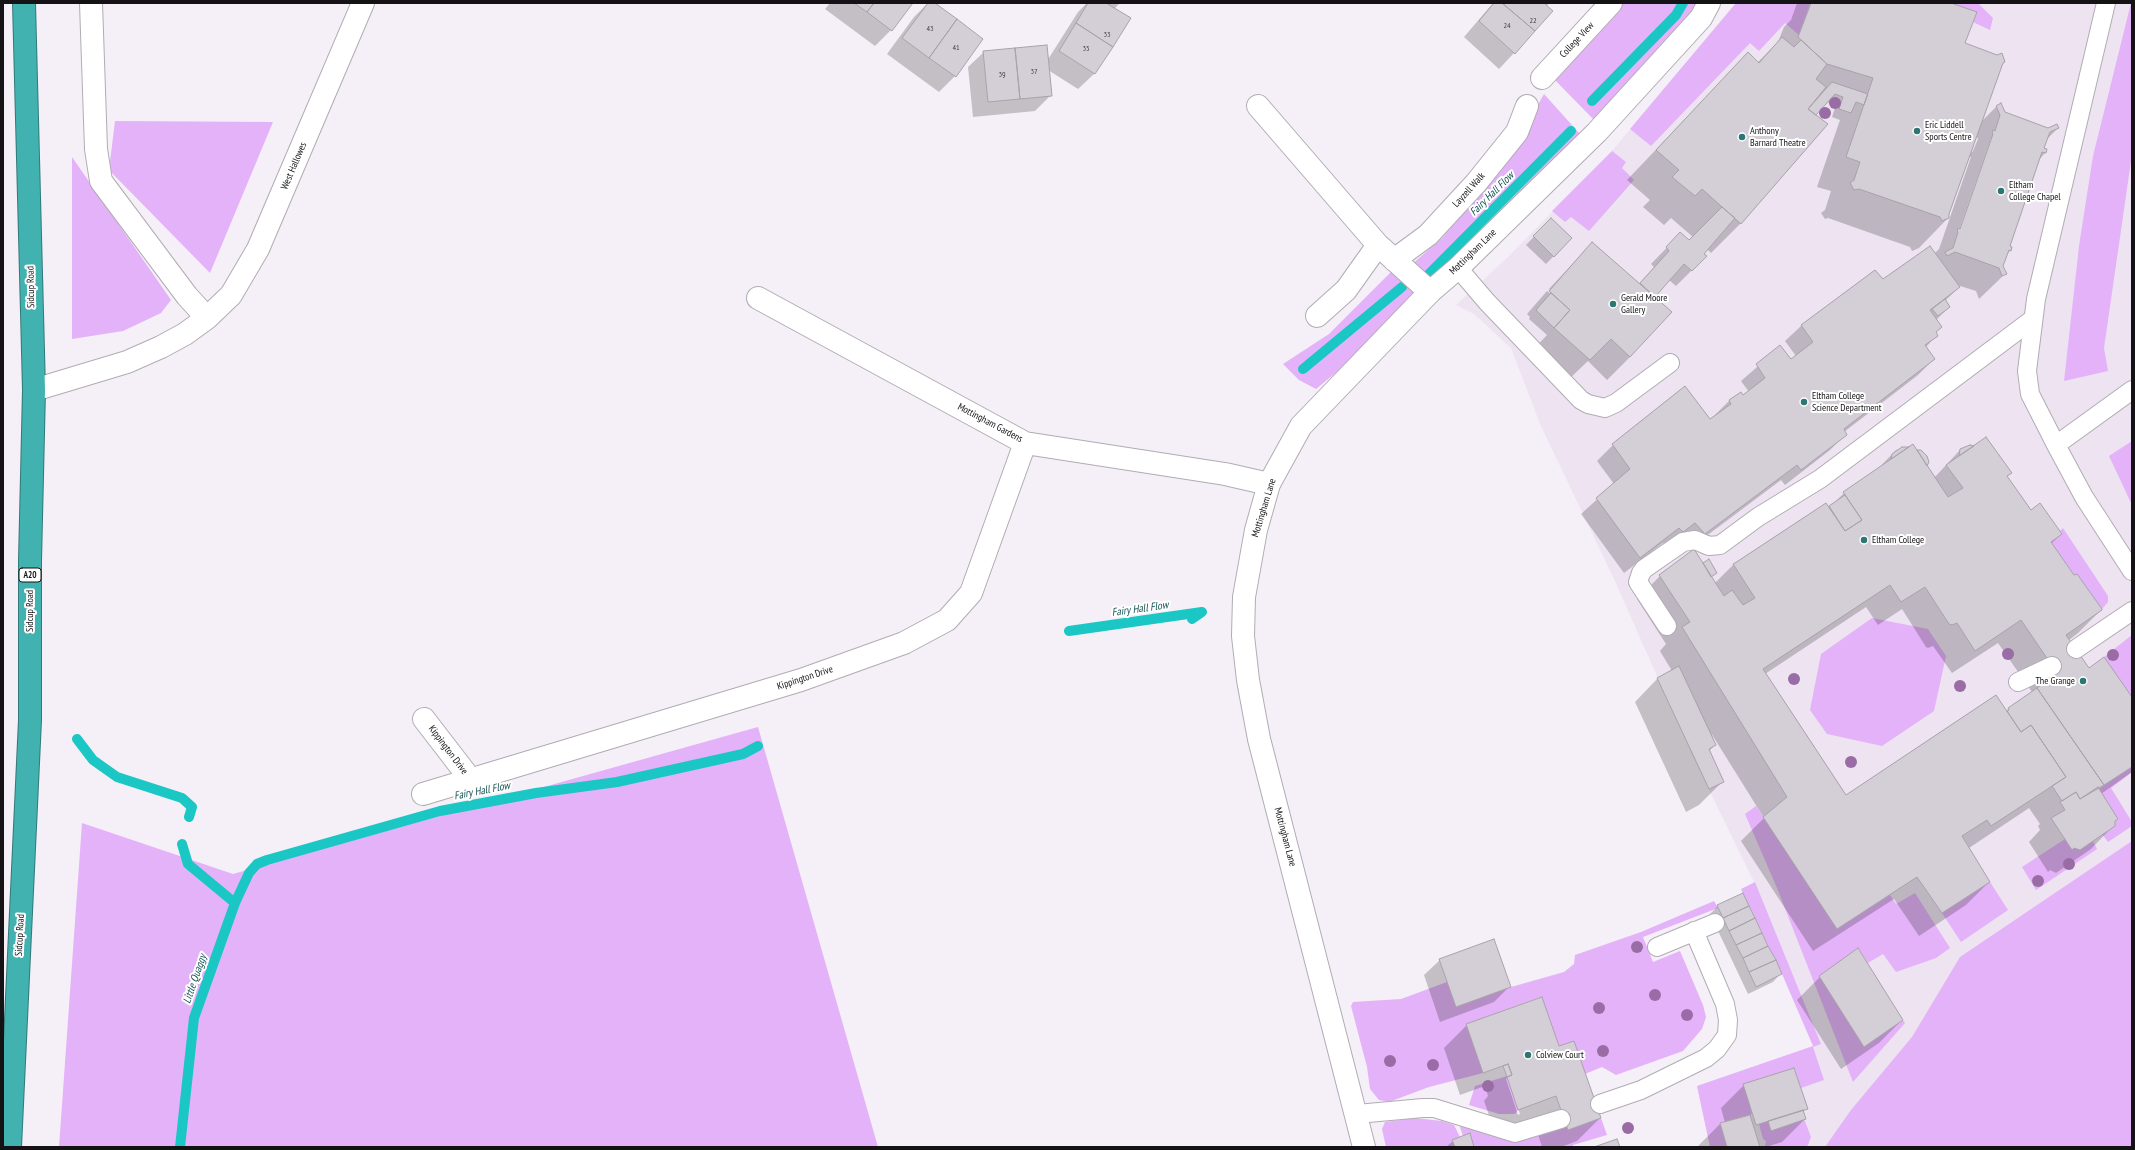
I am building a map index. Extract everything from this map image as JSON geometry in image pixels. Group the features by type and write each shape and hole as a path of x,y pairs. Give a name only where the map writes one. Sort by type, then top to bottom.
{"highway":[{"name":"Sidcup Road","path":"10,1147 30,720 30,561 34,390 24,3"}],"street":[{"path":"91,3 96,149 101,181 187,296 207,318"},
{"name":"West Hallowes","path":"34,390 127,362 184,334 207,318 231,295 258,249 363,3"},
{"name":"College View","path":"1542,78 1612,3"},
{"name":"Mottingham Lane","path":"1364,1147 1357,1114 1259,739 1248,680 1243,636 1244,597 1256,530 1269,484 1301,426 1430,292 1458,268 1597,132 1700,18 1709,3"},
{"path":"1258,106 1378,245 1430,292"},
{"name":"Layzell Walk","path":"1394,260 1428,235 1479,179 1517,132 1527,106"},
{"path":"1317,316 1346,290 1378,245"},
{"name":"Mottingham Gardens","path":"758,298 1025,443 1225,474 1269,484"},
{"name":"Kippington Drive","path":"423,794 801,680 904,643 947,620 970,593 1025,443"},
{"name":"Kippington Drive","path":"424,719 471,780"}],"lane":[{"path":"2106,3 2036,299 2027,372 2030,394 2056,445 2084,497 2132,571"},
{"path":"1458,268 1493,308 1581,400 1588,404 1605,408 1616,404 1670,363"},
{"path":"1667,626 1638,582 1644,569 1683,542 1694,540 1709,546 1720,545 1758,517 1820,479 2033,319"},
{"path":"2056,445 2130,392"},
{"path":"2076,649 2132,611"},
{"path":"2018,682 2052,666"},
{"path":"1657,947 1715,923"},
{"path":"1600,1104 1641,1090 1706,1058 1717,1049 1727,1035 1728,1020 1725,1004 1694,931"},
{"path":"1357,1114 1434,1108 1515,1133 1561,1119"}],"shaded area":[{"path":"1622,3 1696,3 1691,12 1597,123 1551,76"},
{"name":"Eltham College","path":"1736,3 2132,3 2132,1147 1710,1147 1697,1086 1821,1044 1759,892 1692,755 1614,579 1541,426 1511,348 1474,314 1456,305 1507,258 1612,151"},
{"path":"1736,3 1810,3 1799,35 1785,23 1759,51 1750,43 1651,146 1630,129"},
{"path":"1951,3 1978,3 1993,18 1990,30 1973,22 1977,13"},
{"path":"2131,3 2132,154 2104,348 2108,371 2064,381 2079,246 2093,156"},
{"path":"1544,94 1580,134 1431,283 1411,265 1442,238 1503,167"},
{"path":"115,121 273,122 210,273 109,170"},
{"path":"1612,151 1626,162 1622,168 1634,180 1589,231 1571,217 1565,222 1552,211"},
{"path":"72,157 171,300 161,313 123,331 72,339"},
{"path":"1393,270 1417,295 1372,343 1316,389 1299,380 1283,364 1329,334"},
{"path":"2132,441 2132,505 2109,456"},
{"path":"2063,528 2108,596 2108,602 2102,609 2077,574 2074,575 2051,542 2062,534 2060,531"},
{"path":"1872,618 1928,629 1946,656 1934,711 1882,746 1827,734 1810,710 1821,654"},
{"path":"2132,635 2132,697 2104,657"},
{"path":"758,727 878,1147 59,1147 82,823 233,874"},
{"path":"2131,767 2132,772 2111,788 2132,822 2132,826 2108,842 2102,834 2115,826 2115,821 2118,819 2099,789"},
{"path":"1756,806 1837,929 1890,895 1896,904 1915,893 1950,948 1936,958 1896,972 1883,954 1868,963 1858,948 1819,976 1864,1047 1903,1020 1905,1023 1853,1082 1777,888 1745,814"},
{"path":"2065,839 2080,850 2093,841 2097,849 2036,890 2022,867"},
{"path":"2132,841 2132,1147 1825,1147 1851,1110 1912,1037 1960,957"},
{"path":"1755,882 1821,1044 1813,1047 1824,1080 1801,1088 1794,1068 1744,1084 1752,1114 1720,1123 1727,1147 1710,1147 1697,1086 1813,1046 1782,974 1741,889"},
{"path":"1990,882 2008,910 1961,942 1942,913"},
{"path":"1714,901 1718,908 1643,937 1653,962 1680,951 1703,1005 1706,1017 1702,1029 1683,1051 1616,1075 1602,1067 1585,1074 1574,1041 1559,1046 1541,997 1467,1024 1483,1073 1429,1087 1389,1102 1379,1100 1370,1089 1367,1067 1351,1006 1353,1002 1401,999 1447,982 1456,1006 1511,987 1564,972 1574,964 1575,955 1641,932"},
{"path":"1507,1076 1518,1110 1515,1114 1499,1114 1469,1105 1475,1086"},
{"path":"1415,1118 1442,1121 1454,1125 1460,1137 1463,1136 1460,1127 1466,1125 1565,1123 1568,1130 1601,1118 1607,1135 1573,1145 1573,1147 1386,1147 1382,1129 1385,1122"},
{"path":"1804,1119 1811,1137 1807,1147 1765,1146 1766,1141 1763,1139 1759,1124 1768,1121"}],"building":[{"path":"854,3 874,3 867,12"},
{"path":"874,3 913,3 892,31 867,12"},
{"path":"928,3 935,3 957,19 929,58 902,38"},
{"path":"1088,3 1106,3 1131,18 1113,47 1076,23"},
{"path":"1494,3 1502,3 1535,31 1515,54 1479,21"},
{"path":"1502,3 1544,3 1553,11 1535,31"},
{"name":"Eric Liddell Sports Centre","path":"1811,3 1951,3 1977,12 1965,43 1997,55 2002,53 2005,62 2003,63 1949,214 1949,218 1942,221 1940,217 1859,189 1854,190 1850,183 1854,180 1860,162 1846,157 1873,78 1827,64 1798,37"},
{"path":"957,19 983,39 956,77 929,58"},
{"path":"1076,23 1113,47 1095,74 1059,51"},
{"name":"Anthony Barnard Theatre","path":"1782,37 1794,47 1801,40 1827,64 1816,79 1826,87 1808,109 1828,124 1741,224 1702,189 1695,196 1672,177 1679,170 1656,150 1748,52 1759,63"},
{"path":"1047,45 1052,96 1020,99 1015,48"},
{"path":"1015,48 1020,99 988,102 983,51"},
{"path":"1832,82 1868,94 1864,105 1856,102 1851,113 1839,109 1843,97 1835,94 1816,115 1808,109"},
{"name":"Eltham College Chapel","path":"2001,103 2005,112 2048,128 2057,124 2059,128 2050,132 2044,148 2047,149 2046,153 2042,152 2010,246 2012,247 2011,251 2009,250 2003,266 2007,274 2002,276 1999,268 1955,252 1947,256 1945,252 1953,248 1958,228 1960,229 1993,134 1993,130 1995,131 2000,115 1996,106"},
{"path":"1722,207 1735,218 1704,254 1707,256 1692,271 1684,264 1655,297 1640,283 1669,251 1666,247 1680,232 1689,240"},
{"path":"1551,218 1572,238 1554,257 1533,236"},
{"name":"Gerald Moore Gallery","path":"1592,242 1672,312 1630,357 1611,339 1590,360 1554,328 1570,310 1549,291"},
{"name":"Eltham College Science Department","path":"1930,246 1960,287 1930,310 1942,327 1936,332 1938,336 1925,345 1935,359 1844,429 1847,435 1801,470 1797,465 1705,534 1695,523 1683,532 1679,528 1640,558 1596,498 1630,469 1612,444 1685,386 1710,419 1731,404 1729,400 1741,392 1743,395 1765,378 1756,364 1780,345 1791,359 1813,342 1801,325 1875,270 1883,279"},
{"path":"1551,293 1570,310 1554,328 1536,310"},
{"path":"1945,299 1950,307 1938,316 1932,309"},
{"name":"The Grange","path":"1986,437 2012,473 2007,476 2031,510 2040,503 2062,534 2051,542 2074,575 2077,574 2102,609 2066,635 2089,668 2104,657 2132,697 2132,767 2104,785 2037,688 2055,675 2055,670 2021,620 1975,651 1957,623 1952,625 1949,624 1925,587 1901,602 1890,585 1763,669 1846,795 1996,695 2021,732 2031,725 2066,777 1991,826 1987,820 1962,836 1990,882 1942,913 1917,877 1837,929 1763,817 1787,797 1682,627 1690,622 1659,575 1694,549 1724,596 1732,590 1743,605 1755,598 1733,564 1826,503 1845,531 1862,520 1843,492 1913,444 1948,497 1963,488 1946,465"},
{"path":"1970,445 1974,446 1959,456 1960,449"},
{"path":"1902,447 1909,447 1891,459 1892,454"},
{"path":"1917,450 1921,450 1927,456 1929,462 1927,466"},
{"path":"1845,495 1862,520 1845,531 1829,506"},
{"path":"1709,559 1717,573 1711,577 1703,563"},
{"path":"1679,666 1716,745 1709,749 1724,782 1709,789 1657,678"},
{"path":"2037,688 2104,785 2080,799 2076,792 2062,801 2052,786 2066,777 2031,725 2021,732 2007,711 2009,710 2008,708"},
{"path":"2098,787 2118,819 2115,821 2115,826 2080,850 2074,848 2072,850 2051,818 2065,810 2060,802 2076,792 2080,799"},
{"path":"1743,893 1749,906 1723,918 1717,905"},
{"path":"1749,906 1755,918 1729,931 1723,918"},
{"path":"1755,918 1762,933 1736,945 1729,931"},
{"path":"1762,933 1768,946 1743,958 1736,945"},
{"path":"1494,939 1511,987 1456,1007 1439,959"},
{"path":"1768,946 1776,960 1749,972 1743,958"},
{"path":"1858,948 1903,1020 1864,1047 1819,976"},
{"path":"1776,960 1782,974 1756,987 1749,972"},
{"name":"Colview Court","path":"1542,997 1559,1046 1574,1041 1601,1118 1568,1130 1556,1096 1518,1110 1507,1077 1512,1075 1508,1064 1483,1073 1466,1024"},
{"path":"1508,1064 1512,1075 1507,1077 1503,1066"},
{"path":"1794,1068 1808,1109 1756,1125 1743,1084"},
{"path":"1803,1110 1806,1119 1771,1131 1768,1121"},
{"path":"1750,1115 1760,1147 1727,1147 1720,1123"},
{"path":"1470,1133 1474,1147 1455,1147 1452,1140"},
{"path":"1617,1139 1620,1147 1594,1147"}],"waterway":[{"name":"Fairy Hall Flow","path":"1592,101 1676,15 1683,3"},
{"name":"Fairy Hall Flow","path":"1429,274 1571,131"},
{"name":"Fairy Hall Flow","path":"1303,369 1402,287"},
{"name":"Fairy Hall Flow","path":"1069,631 1202,612 1192,619"},
{"name":"Little Quaggy","path":"77,739 93,760 117,777 182,798 192,807 189,817"},
{"name":"Fairy Hall Flow","path":"235,903 249,873 257,864 267,860 440,811 536,793 617,782 743,754 758,746"},
{"name":"Little Quaggy","path":"180,1147 194,1018 235,903 188,864 182,844"}],"place":[{"name":"Eric Liddell Sports Centre","path":"1917,131"},
{"name":"Anthony Barnard Theatre","path":"1742,137"},
{"name":"Eltham College Chapel","path":"2001,191"},
{"name":"Gerald Moore Gallery","path":"1613,304"},
{"name":"Eltham College Science Department","path":"1804,402"},
{"name":"Eltham College","path":"1864,540"},
{"name":"The Grange","path":"2083,681"},
{"name":"Colview Court","path":"1528,1055"}]}
